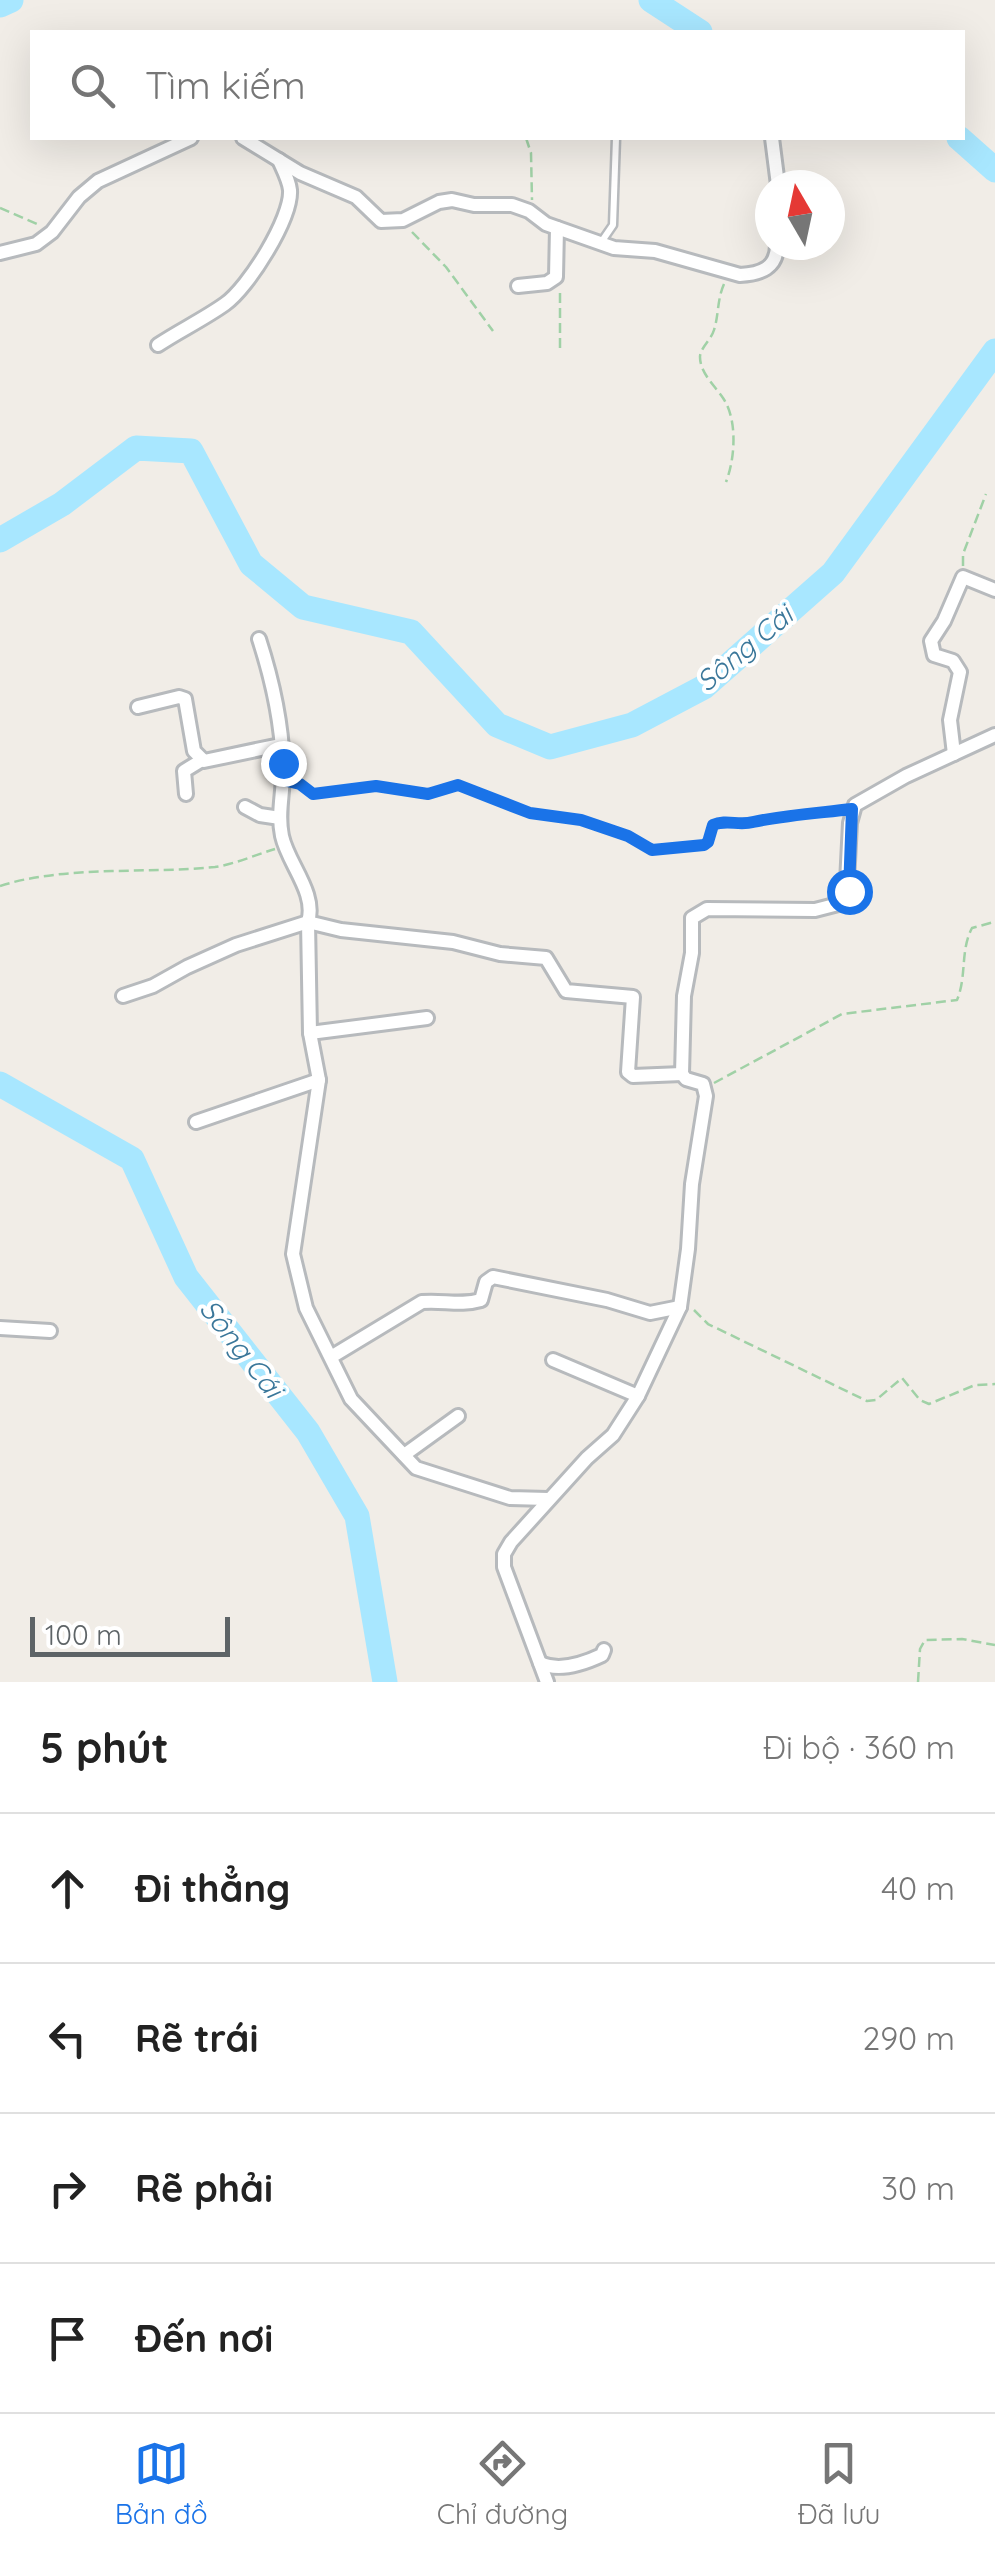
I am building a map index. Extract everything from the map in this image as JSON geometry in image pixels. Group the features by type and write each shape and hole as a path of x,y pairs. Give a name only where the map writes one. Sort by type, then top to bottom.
{"street":[{"path":"0,253 36,244 98,181 188,140"},
{"path":"247,140 300,173 356,196 381,221 398,221 452,200 490,206 512,204 557,228 614,248 655,251 730,273 754,274 775,260"},
{"path":"772,140 776,170"},
{"path":"158,345 224,305 246,286 266,254 288,203 290,190 280,160"},
{"path":"518,286 547,283 556,277 557,228"},
{"path":"954,754 950,720 960,672 953,661 934,656 931,641 963,578 995,590"},
{"path":"259,639 270,675 280,745 280,818 285,846 310,899 310,1033 319,1080 293,1254 306,1308 352,1399 427,1474 510,1498 548,1498"},
{"path":"138,706 185,699 194,750 202,760"},
{"path":"547,1682 504,1567 504,1554 548,1498 613,1435 638,1396 681,1303 692,1184 706,1096 703,1084 682,1074 692,918 707,909 815,910 846,902 852,809 858,802 995,734"},
{"path":"186,794 183,774 202,760 280,745"},
{"path":"245,807 260,815 280,818"},
{"path":"123,996 236,946 308,922 341,930 452,942 500,954 546,958 566,991 633,997 628,1072 633,1076 682,1074"},
{"path":"310,1033 427,1018"},
{"path":"196,1122 319,1080"},
{"path":"330,1356 422,1302 438,1300 450,1305 481,1300 486,1282 494,1277 650,1313 681,1303"},
{"path":"0,1328 50,1331"},
{"path":"553,1360 638,1396"},
{"path":"404,1455 458,1416"},
{"path":"540,1663 552,1669 590,1661 604,1650"}],"lane":[{"path":"601,242 613,225 616,140"}],"path":[{"path":"527,140 534,188 529,211"},
{"path":"0,208 52,232"},
{"path":"398,221 446,267 493,332"},
{"path":"726,482 734,460 730,414 726,401 712,384 700,352 714,334 717,301 730,273"},
{"path":"556,277 560,291 560,352"},
{"path":"963,578 963,554 986,494"},
{"path":"283,780 300,784 313,794 376,786 428,794 458,785 530,813 581,820 628,836 652,850 704,845 713,825 719,822 744,823 852,809"},
{"path":"0,886 130,870 215,867 285,846"},
{"path":"703,1084 712,1084 842,1014 957,1000 962,990 964,943 972,928 994,922"},
{"path":"681,1303 708,1324 867,1401 876,1400 902,1378 920,1400 930,1404 975,1385 995,1384"},
{"path":"918,1682 920,1649 925,1640 962,1639 995,1645"}],"waterway":[{"name":"Sông Cái","path":"0,5 11,0"},
{"name":"Sông Cái","path":"651,0 697,30"},
{"name":"Sông Cái","path":"961,140 995,170"},
{"name":"Sông Cái","path":"0,540 62,504 136,448 191,451 251,564 303,607 411,632 497,725 550,747 632,725 704,687 833,573 995,351"},
{"name":"Sông Cái","path":"0,1084 132,1159 186,1277 308,1432 357,1516 385,1682"}],"route":[{"path":"283,763 283,780 300,784 313,794 376,786 428,794 458,785 530,813 581,820 628,836 652,850 704,845 713,825 719,822 755,822 852,809 849,891"}]}
